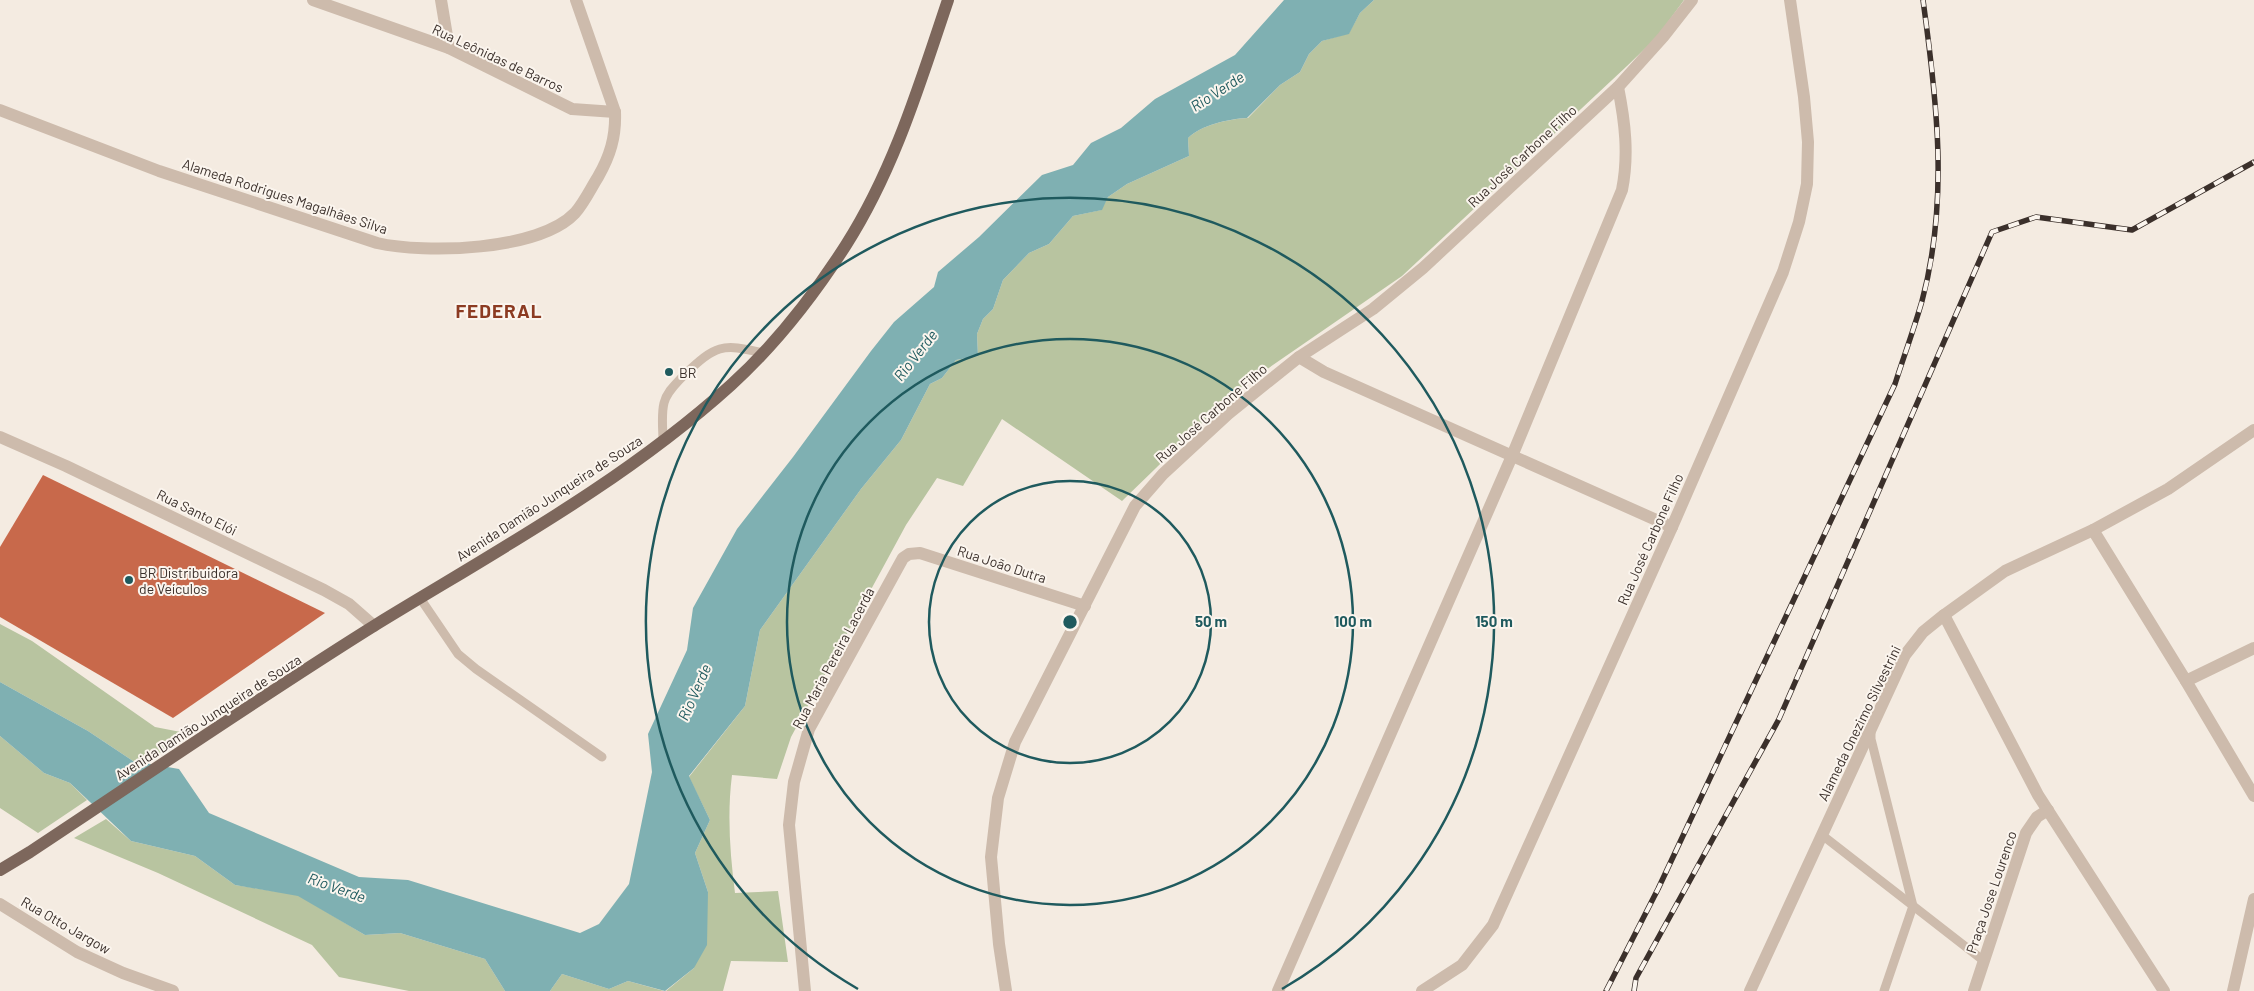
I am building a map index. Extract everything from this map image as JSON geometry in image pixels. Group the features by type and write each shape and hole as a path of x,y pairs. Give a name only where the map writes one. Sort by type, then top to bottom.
{"main road":[{"name":"Avenida Damião Junqueira de Souza","path":"0,870 374,626 588,494 663,442 732,384 763,352 813,292 847,243 877,188 904,129 948,0"}],"street":[{"name":"Rua Leônidas de Barros","path":"313,0 449,48 572,109 615,112"},
{"path":"441,0 449,48"},
{"name":"Alameda Rodrigues Magalhães Silva","path":"0,110 159,171 377,243 399,248 434,250 512,241 546,230 575,213 612,149 616,126 615,112 576,0"},
{"name":"Rua José Carbone Filho","path":"1006,991 999,944 991,857 998,798 1015,742 1135,506 1163,474 1228,414 1299,357 1373,309 1403,286 1618,87 1663,37 1692,0"},
{"name":"Rua José Carbone Filho","path":"1422,991 1462,966 1493,925 1672,527 1783,272 1799,222 1806,184 1808,142 1804,97 1790,0"},
{"path":"1278,991 1512,456 1622,190 1626,165 1624,119 1618,87"},
{"path":"1299,357 1324,372 1672,527"},
{"name":"Alameda Onezimo Silvestrini","path":"1750,991 1905,655 1923,632 2005,571 2093,530 2168,489 2254,430"},
{"name":"Rua Santo Elói","path":"0,437 66,466 331,593 349,604 374,626"},
{"path":"2093,530 2254,796"},
{"name":"Rua João Dutra","path":"910,554 920,553 1085,606"},
{"name":"Rua Maria Pereira Lacerda","path":"805,991 789,825 794,782 809,729 903,558 910,554"},
{"path":"1944,615 2048,810 2164,991"},
{"path":"2186,681 2254,648"},
{"name":"Praça Jose Lourenco","path":"1974,991 2026,833 2037,817 2048,810"},
{"path":"2233,991 2254,899"},
{"name":"Rua Otto Jargow","path":"0,904 77,952 123,973 173,991"}],"lane":[{"path":"663,442 664,402 670,390 706,354 715,349 735,346 763,352"},
{"path":"420,598 458,654 476,669 602,757"},
{"path":"1871,728 1871,739 1913,906 1884,991"},
{"path":"1822,835 1984,961"}],"green space":[{"path":"1374,0 1684,0 1657,37 1402,276 1244,385 1122,501 1002,419 963,486 937,478 906,525 791,737 777,779 732,775 730,834 735,893 778,891 788,962 731,961 723,991 666,991 694,968 708,892 695,853 710,820 689,777 745,706 760,630 861,489 901,440 930,384 942,378 956,360 978,356 977,334 983,319 993,309 1003,280 1029,253 1049,244 1073,216 1101,210 1108,197 1127,184 1189,156 1188,138 1194,133 1216,124 1248,118 1280,85 1300,72 1309,54 1322,41 1349,33 1360,13"},
{"path":"0,624 32,641 155,727 191,734 144,763 133,761 88,731 0,682"},
{"path":"0,736 44,773 70,783 87,800 38,833 0,808"},
{"path":"106,819 131,841 195,856 235,885 298,895 365,935 400,933 485,959 505,991 409,991 339,977 312,945 158,873 74,838"},
{"path":"562,974 609,989 628,981 664,991 550,991"}],"water":[{"name":"Rio Verde","path":"1284,0 1374,0 1360,13 1349,34 1322,41 1309,54 1300,72 1280,85 1247,118 1216,124 1194,133 1188,138 1189,156 1127,184 1108,197 1102,210 1073,216 1049,244 1029,253 1003,280 993,309 983,319 977,334 978,356 956,360 942,378 930,384 901,440 861,489 760,630 745,706 689,776 710,820 695,853 708,892 707,945 694,968 665,991 628,981 609,989 562,974 550,991 505,991 485,959 400,933 365,935 298,896 235,885 195,856 131,841 70,783 44,773 0,736 0,682 88,731 133,761 179,769 209,813 359,877 408,880 580,933 599,924 629,884 652,772 648,734 687,650 693,608 737,529 894,322 934,287 938,272 979,237 1042,175 1073,165 1091,143 1121,128 1155,99 1235,55"}],"building":[{"name":"BR Distribuidora de Veículos","path":"43,475 325,613 173,718 0,617 0,547"}],"railway":[{"path":"1606,991 1658,889 1895,384 1916,322 1930,263 1936,226 1938,188 1936,113 1923,0"},
{"path":"1634,991 1636,978 1779,719 1992,232 2036,217 2132,230 2254,162"}],"place":[{"name":"BR","path":"669,372"},
{"name":"BR Distribuidora de Veículos","path":"129,580"}],"district":[{"name":"FEDERAL","path":"499,310"}]}
